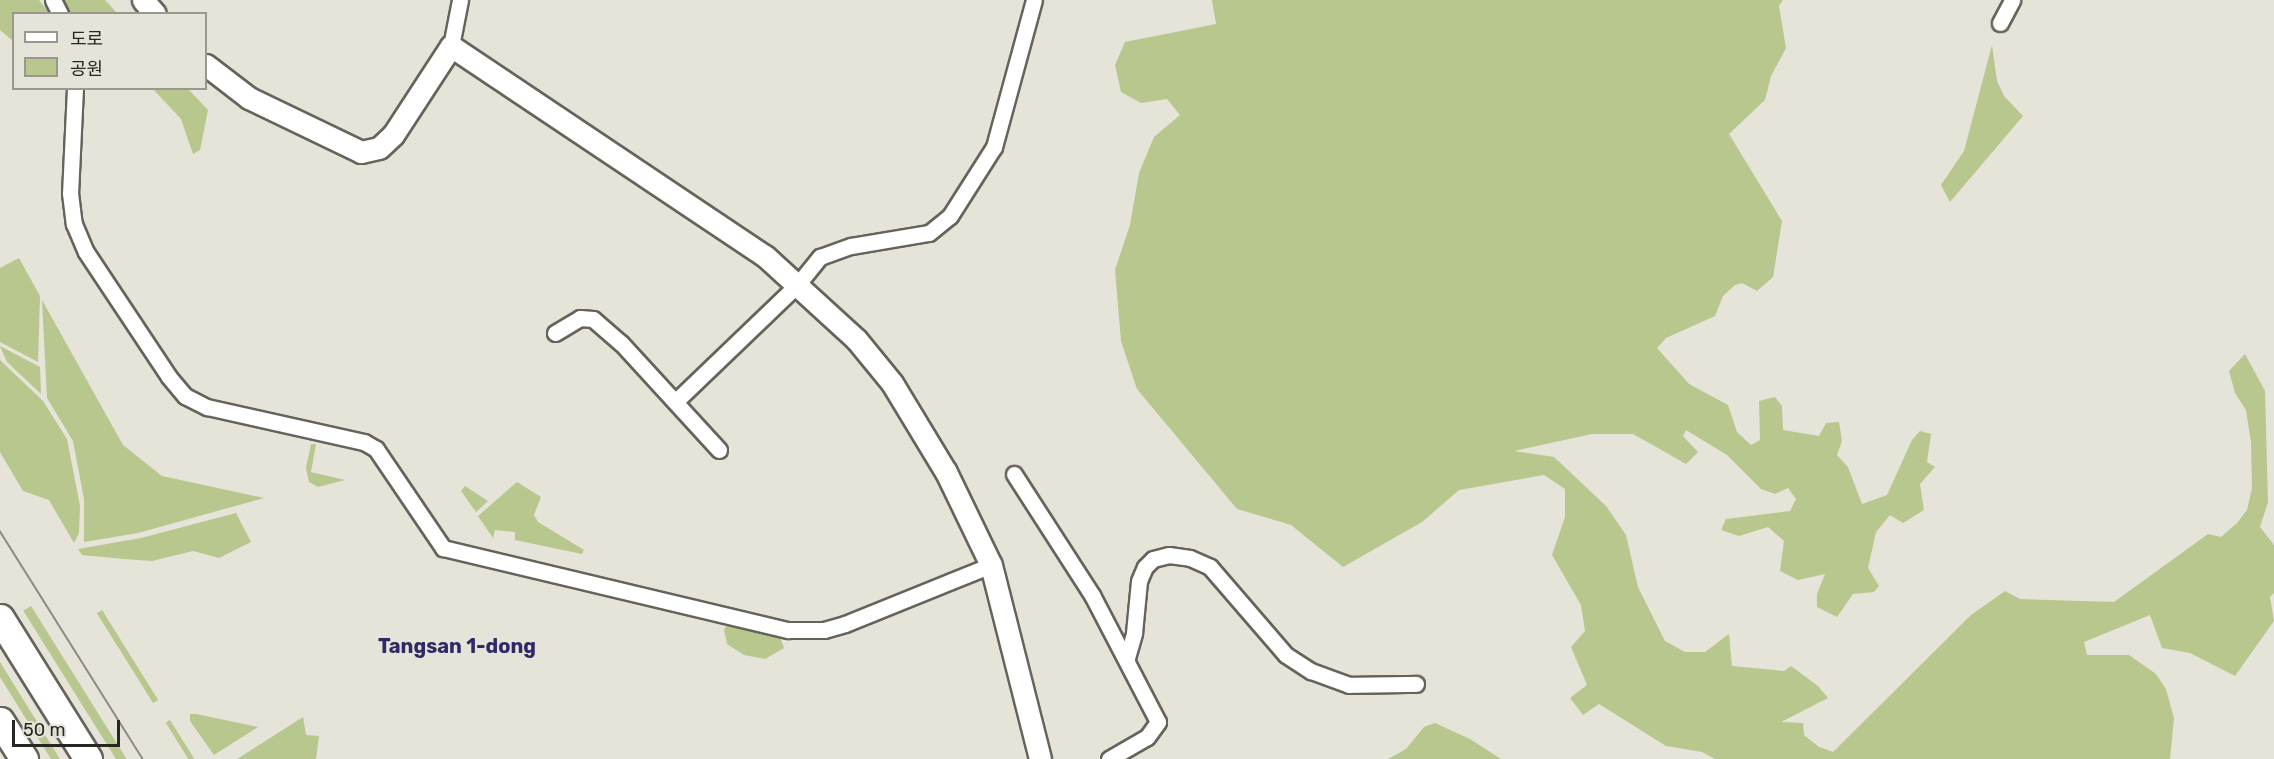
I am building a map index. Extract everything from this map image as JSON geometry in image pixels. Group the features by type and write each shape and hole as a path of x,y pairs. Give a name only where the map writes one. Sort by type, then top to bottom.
{"highway":[{"path":"0,618 88,759"},
{"path":"0,721 24,759"}],"street":[{"path":"143,0 153,12"},
{"path":"207,66 249,98 362,152 379,148 393,135 451,46 460,0"},
{"path":"676,401 798,284 820,257 850,246 929,233 950,216 994,147 1034,0"},
{"path":"2000,22 2012,0"},
{"path":"451,46 765,256 856,339 892,383 946,472 990,565 1040,759"},
{"path":"75,90 70,193 74,224 87,252 169,377 185,396 207,407 364,442 376,449 443,548 788,630 824,630 845,624 990,565"},
{"path":"555,333 580,318 592,319 621,343 719,450"},
{"path":"1014,474 1127,658 1158,722 1147,737 1109,759"},
{"path":"1127,658 1142,574 1153,559 1169,555 1190,558 1210,567 1286,655 1311,671 1349,685 1416,684"}],"green space":[{"path":"0,0 39,0 48,12 12,12 12,40 0,30"},
{"path":"60,0 105,0 116,12 66,12"},
{"path":"1212,0 1783,0 1779,6 1786,48 1771,76 1765,100 1729,134 1782,221 1773,277 1757,291 1742,283 1735,285 1723,296 1715,316 1666,338 1657,348 1689,384 1728,405 1737,432 1751,445 1760,440 1759,401 1775,397 1782,406 1783,430 1819,436 1826,423 1839,422 1842,441 1837,455 1848,467 1862,504 1887,495 1912,440 1920,431 1931,434 1927,462 1935,467 1920,484 1924,510 1903,523 1890,515 1876,532 1868,568 1879,586 1874,592 1853,594 1837,617 1817,607 1817,594 1825,574 1798,580 1780,571 1784,541 1768,527 1739,536 1721,530 1726,519 1790,511 1796,499 1788,488 1775,494 1761,489 1727,455 1686,430 1683,436 1698,452 1686,464 1633,434 1592,434 1514,451 1554,457 1606,506 1626,535 1638,587 1665,641 1685,652 1705,652 1729,634 1732,666 1784,671 1791,666 1818,686 1828,698 1781,722 1803,723 1804,735 1819,747 1833,752 1971,615 2005,591 2020,599 2114,602 2208,534 2221,537 2237,523 2247,510 2252,488 2251,442 2246,410 2235,393 2229,371 2245,354 2265,391 2268,502 2260,527 2274,545 2274,593 2270,597 2274,621 2235,676 2190,653 2162,648 2150,615 2084,642 2087,655 2129,655 2156,674 2166,689 2174,718 2170,759 1715,759 1702,752 1666,746 1599,704 1583,715 1570,698 1587,685 1571,647 1585,631 1581,605 1552,555 1565,517 1565,489 1544,475 1459,490 1422,522 1343,567 1291,525 1237,509 1137,389 1121,341 1115,270 1130,225 1139,173 1154,137 1180,115 1167,99 1141,103 1121,92 1115,65 1125,42 1216,24"},
{"path":"1992,45 1997,81 2004,96 2023,116 1950,202 1941,185 1964,151"},
{"path":"154,90 189,90 208,110 200,150 193,154 181,119"},
{"path":"19,258 40,296 38,362 0,342 0,268"},
{"path":"42,300 123,445 162,476 264,498 138,533 84,542 84,499 73,441 47,398"},
{"path":"0,346 40,367 41,394 7,362"},
{"path":"0,360 43,401 67,439 80,506 79,533 74,543 49,500 23,491 0,452"},
{"path":"311,444 316,444 311,472 345,480 318,487 309,482 306,468"},
{"path":"517,482 541,497 534,515 538,522 584,550 582,554 515,540 515,532 495,530 493,538 478,516"},
{"path":"465,486 488,501 476,512 461,491"},
{"path":"236,513 251,542 219,558 193,551 152,561 82,555 78,549 141,538"},
{"path":"31,606 127,759 116,759 23,611"},
{"path":"102,610 158,700 153,703 97,613"},
{"path":"728,623 771,632 780,637 784,648 765,659 744,655 727,644 724,630"},
{"path":"0,662 60,759 51,759 0,677"},
{"path":"190,714 258,727 214,755 190,721"},
{"path":"303,717 306,735 319,736 316,759 237,759"},
{"path":"170,720 194,759 188,759 166,723"},
{"path":"1435,723 1470,739 1501,759 1388,759 1406,749 1424,727"}],"tram line":[{"path":"0,531 143,759"}],"district":[{"name":"Tangsan 1-dong","path":"457,646"}]}
